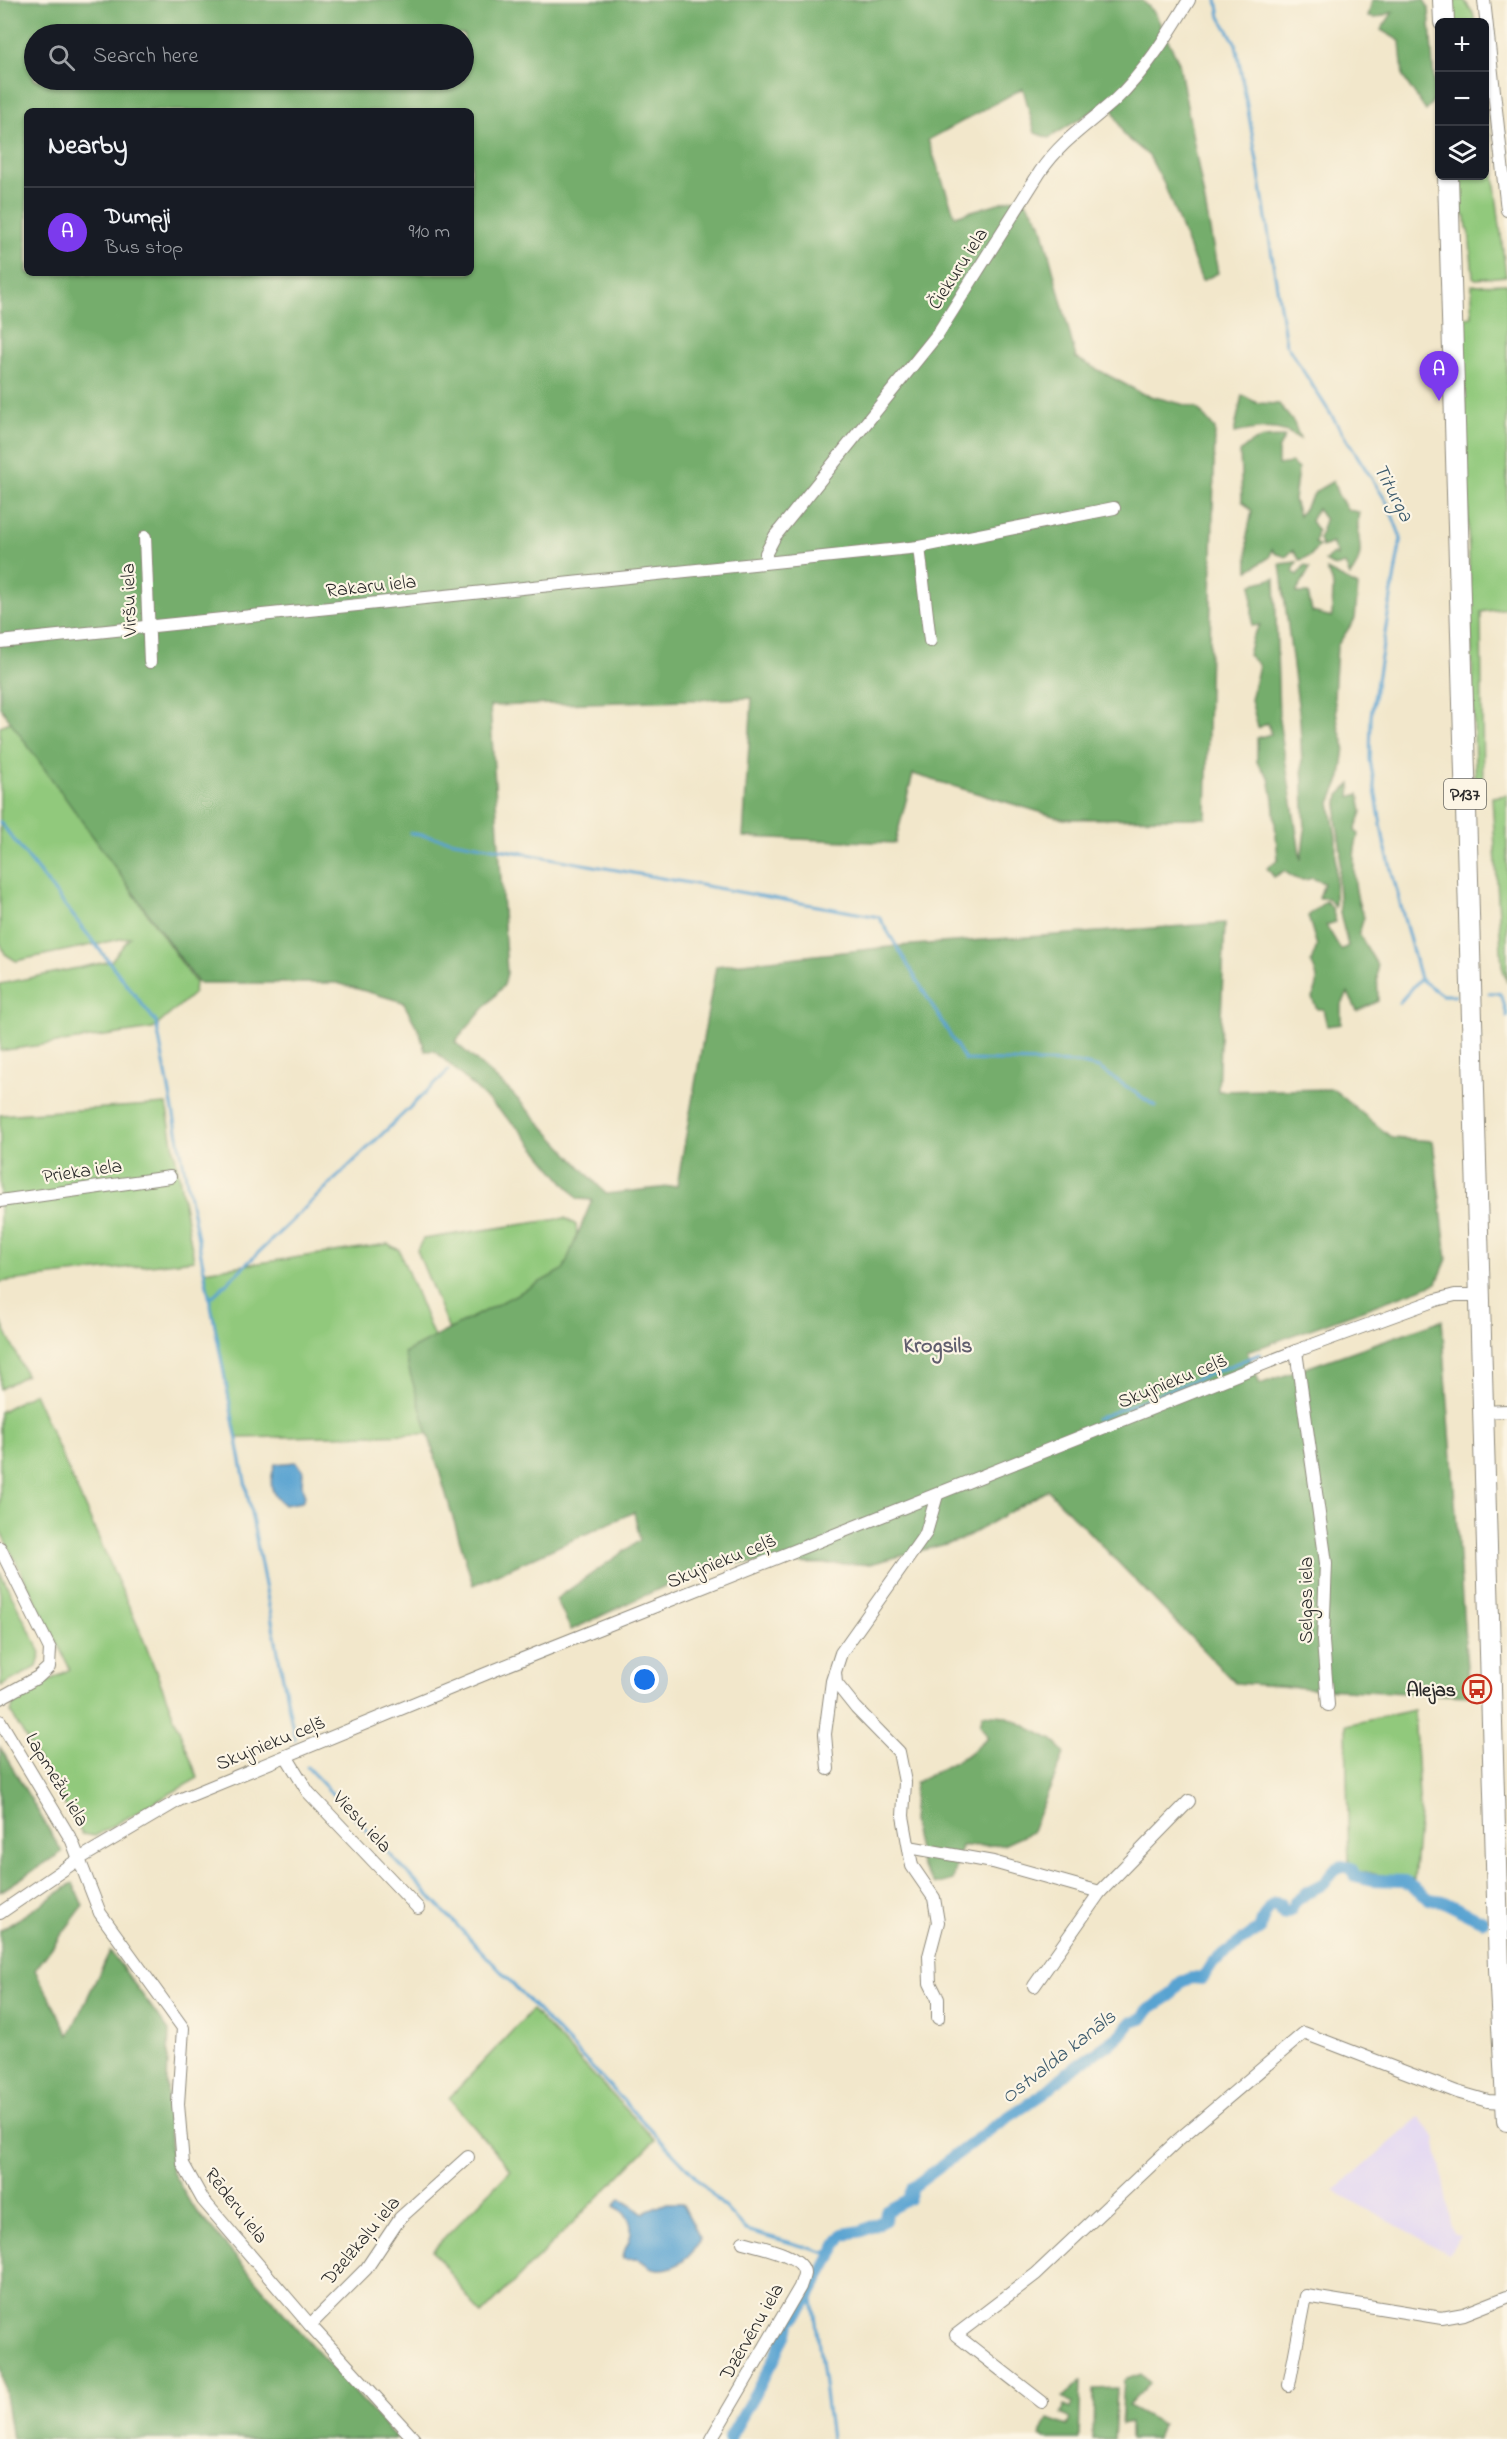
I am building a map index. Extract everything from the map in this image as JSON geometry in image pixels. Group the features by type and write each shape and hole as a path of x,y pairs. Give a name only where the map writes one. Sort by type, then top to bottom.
{"main road":[{"path":"1443,0 1444,18"},
{"name":"P137","path":"1448,180 1499,1969 1506,2112"}],"street":[{"name":"Čiekuru iela","path":"766,562 766,553 775,536 937,335 1040,172 1059,147 1114,100 1137,76 1156,52 1189,0"},
{"path":"1484,0 1507,210"},
{"name":"Rakaru iela","path":"0,642 919,548 1114,508"},
{"name":"Viršu iela","path":"146,537 150,662"},
{"path":"919,548 930,641"},
{"name":"Prieka iela","path":"0,1201 170,1177"},
{"name":"Skujnieku ceļš","path":"0,1913 79,1859 179,1800 495,1671 1296,1352 1436,1300 1455,1295 1479,1294"},
{"name":"Selgas iela","path":"1296,1352 1326,1563 1323,1641 1328,1705"},
{"path":"1483,1412 1507,1411"},
{"path":"828,1769 825,1734 835,1672 842,1653 926,1533 937,1495"},
{"path":"0,1548 50,1650 49,1667 38,1677 0,1698"},
{"path":"835,1672 836,1683 856,1708 900,1752 905,1782 903,1816 912,1866 934,1898 938,1922 929,1956 930,1983 938,1999 938,2018"},
{"name":"Lapmežu iela","path":"0,1721 72,1841 79,1859"},
{"name":"Viesu iela","path":"286,1756 308,1792 417,1908"},
{"path":"1034,1986 1100,1892 1189,1801"},
{"path":"909,1847 993,1862 1100,1892"},
{"name":"Rēderu iela","path":"79,1859 100,1913 183,2028 178,2104 183,2164 203,2200 310,2325 414,2439"},
{"path":"1042,2402 956,2335 1036,2274 1178,2140 1304,2033 1457,2092 1488,2101 1506,2112"},
{"name":"Dzelzkaļu iela","path":"310,2325 366,2269 400,2218 468,2157"},
{"name":"Dzērvēnu iela","path":"711,2439 800,2287 804,2274 802,2266 794,2259 743,2242"},
{"path":"1289,2385 1306,2296 1442,2318 1464,2314 1507,2297"}],"shaded area":[{"path":"1420,2117 1435,2138 1453,2234 1459,2237 1449,2254 1334,2191"}],"green space":[{"path":"0,0 1142,0 1155,13 1179,63 1218,273 1202,281 1164,184 1149,156 1124,135 1109,101 1049,138 1035,133 1023,88 928,140 955,216 1022,196 1041,223 1076,358 1143,394 1197,408 1215,429 1206,818 1063,819 913,774 895,843 743,837 752,698 490,706 507,973 504,985 455,1042 511,1092 606,1194 677,1186 716,966 898,946 1225,923 1218,1091 1333,1089 1392,1138 1433,1141 1447,1259 1437,1283 1247,1352 1260,1384 1442,1320 1469,1696 1235,1683 1048,1490 961,1540 870,1564 714,1563 571,1630 556,1599 640,1540 634,1512 473,1585 404,1353 563,1270 592,1200 578,1199 519,1129 435,1051 425,1051 420,1033 403,1002 337,983 198,983 0,707"},
{"path":"1372,0 1424,0 1429,8 1435,98 1426,111 1403,77 1400,41 1381,30 1393,12 1376,18 1368,17"},
{"path":"1452,0 1464,0 1474,18 1452,18"},
{"path":"1489,135 1506,276 1476,279 1473,277 1469,230 1466,217 1461,213 1459,180 1489,180"},
{"path":"1507,284 1507,608 1481,612 1483,797 1476,798 1462,319 1472,317 1472,285"},
{"path":"1242,395 1257,403 1279,404 1294,423 1300,439 1284,431 1268,428 1234,433"},
{"path":"1285,437 1278,450 1278,465 1291,463 1298,469 1294,500 1299,516 1316,491 1333,481 1338,495 1348,510 1359,512 1360,551 1356,567 1350,576 1345,564 1335,567 1325,561 1333,554 1338,556 1332,543 1322,547 1319,539 1325,520 1317,509 1311,521 1317,530 1315,543 1319,546 1310,556 1300,560 1293,550 1286,557 1275,553 1272,549 1270,557 1248,571 1247,535 1252,511 1242,501 1240,452 1250,443 1261,439"},
{"path":"1297,562 1293,571 1297,575 1305,565 1310,568 1296,593 1308,593 1312,612 1332,617 1333,586 1327,570 1358,586 1355,619 1337,646 1334,697 1339,729 1345,747 1341,777 1330,803 1336,837 1335,907 1328,898 1319,898 1324,883 1312,878 1297,879 1284,871 1274,877 1267,868 1278,859 1269,778 1257,762 1257,738 1271,734 1268,723 1258,728 1251,700 1259,665 1248,655 1253,636 1260,625 1252,626 1252,584 1275,578 1279,720 1301,860 1305,830 1300,720 1280,564"},
{"path":"13,721 195,982 194,993 153,1029 0,1051 0,984 111,961 130,937 16,961 5,954 0,942 0,726"},
{"path":"1351,784 1350,797 1359,794 1362,812 1355,831 1359,834 1354,864 1358,899 1364,917 1359,934 1377,965 1378,1001 1357,1011 1348,993 1341,1005 1341,1024 1327,1026 1323,1009 1317,1009 1312,998 1317,980 1311,962 1317,946 1308,916 1326,901 1332,908 1336,922 1326,925 1341,950 1348,946 1340,913 1338,881 1341,851 1336,818 1339,795"},
{"path":"1507,795 1507,983 1502,966 1492,797"},
{"path":"166,1104 194,1260 0,1282 0,1115"},
{"path":"565,1218 576,1225 598,1418 487,1425 417,1250 423,1239"},
{"path":"388,1244 399,1250 468,1422 463,1433 236,1438 204,1271"},
{"path":"0,1319 26,1375 0,1389"},
{"path":"34,1393 140,1631 198,1778 95,1836 82,1834 11,1713 14,1701 70,1669 0,1530 0,1412"},
{"path":"0,1572 41,1653 37,1667 1,1686"},
{"path":"1414,1710 1420,1814 1414,1880 1349,1870 1346,1725"},
{"path":"983,1714 1006,1716 1053,1740 1064,1753 1032,1832 1003,1845 961,1846 953,1880 935,1885 921,1865 912,1821 915,1783 967,1755 988,1738 980,1724"},
{"path":"0,1747 62,1852 0,1892"},
{"path":"73,1883 83,1906 35,1970 69,2035 110,1951 169,2031 167,2086 172,2171 192,2206 307,2340 397,2439 12,2439 0,2363 0,1931"},
{"path":"532,2010 655,2140 481,2315 433,2250 511,2170 449,2098"},
{"path":"1141,2374 1150,2383 1128,2406 1162,2424 1157,2439 1130,2439 1130,2423 1121,2425 1124,2380"},
{"path":"1081,2381 1079,2439 1045,2439 1040,2436 1048,2419 1067,2426 1070,2419 1061,2414 1065,2405 1070,2408 1072,2403 1063,2397"},
{"path":"1117,2388 1114,2439 1093,2439 1094,2389"}],"water":[{"path":"296,1462 303,1470 302,1485 305,1496 302,1502 284,1505 273,1492 271,1482 273,1470 275,1464"},
{"path":"620,2198 643,2213 667,2203 682,2203 700,2238 693,2251 682,2262 661,2269 651,2267 637,2259 623,2259 631,2235 631,2225 623,2212 614,2206"}],"waterway":[{"name":"Titurga","path":"1217,0 1220,17 1236,44 1286,344 1388,504 1401,538 1371,716 1370,760 1384,842 1420,979 1442,995 1455,995"},
{"path":"0,822 156,1022 295,1740"},
{"path":"410,833 879,917 965,1060 1078,1063 1099,1068 1155,1106"},
{"path":"1399,1003 1420,979"},
{"name":"Titurga","path":"1489,993 1499,993 1502,996 1507,1016"},
{"path":"211,1298 448,1071"},
{"path":"1096,1419 1260,1354"},
{"path":"307,1767 746,2230 823,2252 833,2249"},
{"name":"Ostvalda kanāls","path":"729,2439 773,2362 791,2322 804,2306 843,2234 862,2231 885,2220 886,2211 909,2199 913,2187 996,2125 1045,2093 1067,2073 1121,2035 1131,2022 1142,2019 1149,2009 1170,1996 1181,1982 1192,1978 1202,1979 1213,1962 1260,1930 1265,1915 1275,1903 1280,1904 1280,1910 1284,1914 1290,1911 1295,1902 1324,1884 1334,1870 1341,1866 1351,1868 1355,1876 1373,1880 1404,1881 1429,1899 1442,1901 1483,1921"},
{"path":"812,2291 831,2439"}],"place":[{"name":"Dumpji","path":"1439,401"},
{"name":"Alejas","path":"1477,1689"}],"district":[{"name":"Krogsils","path":"938,1344"}]}
